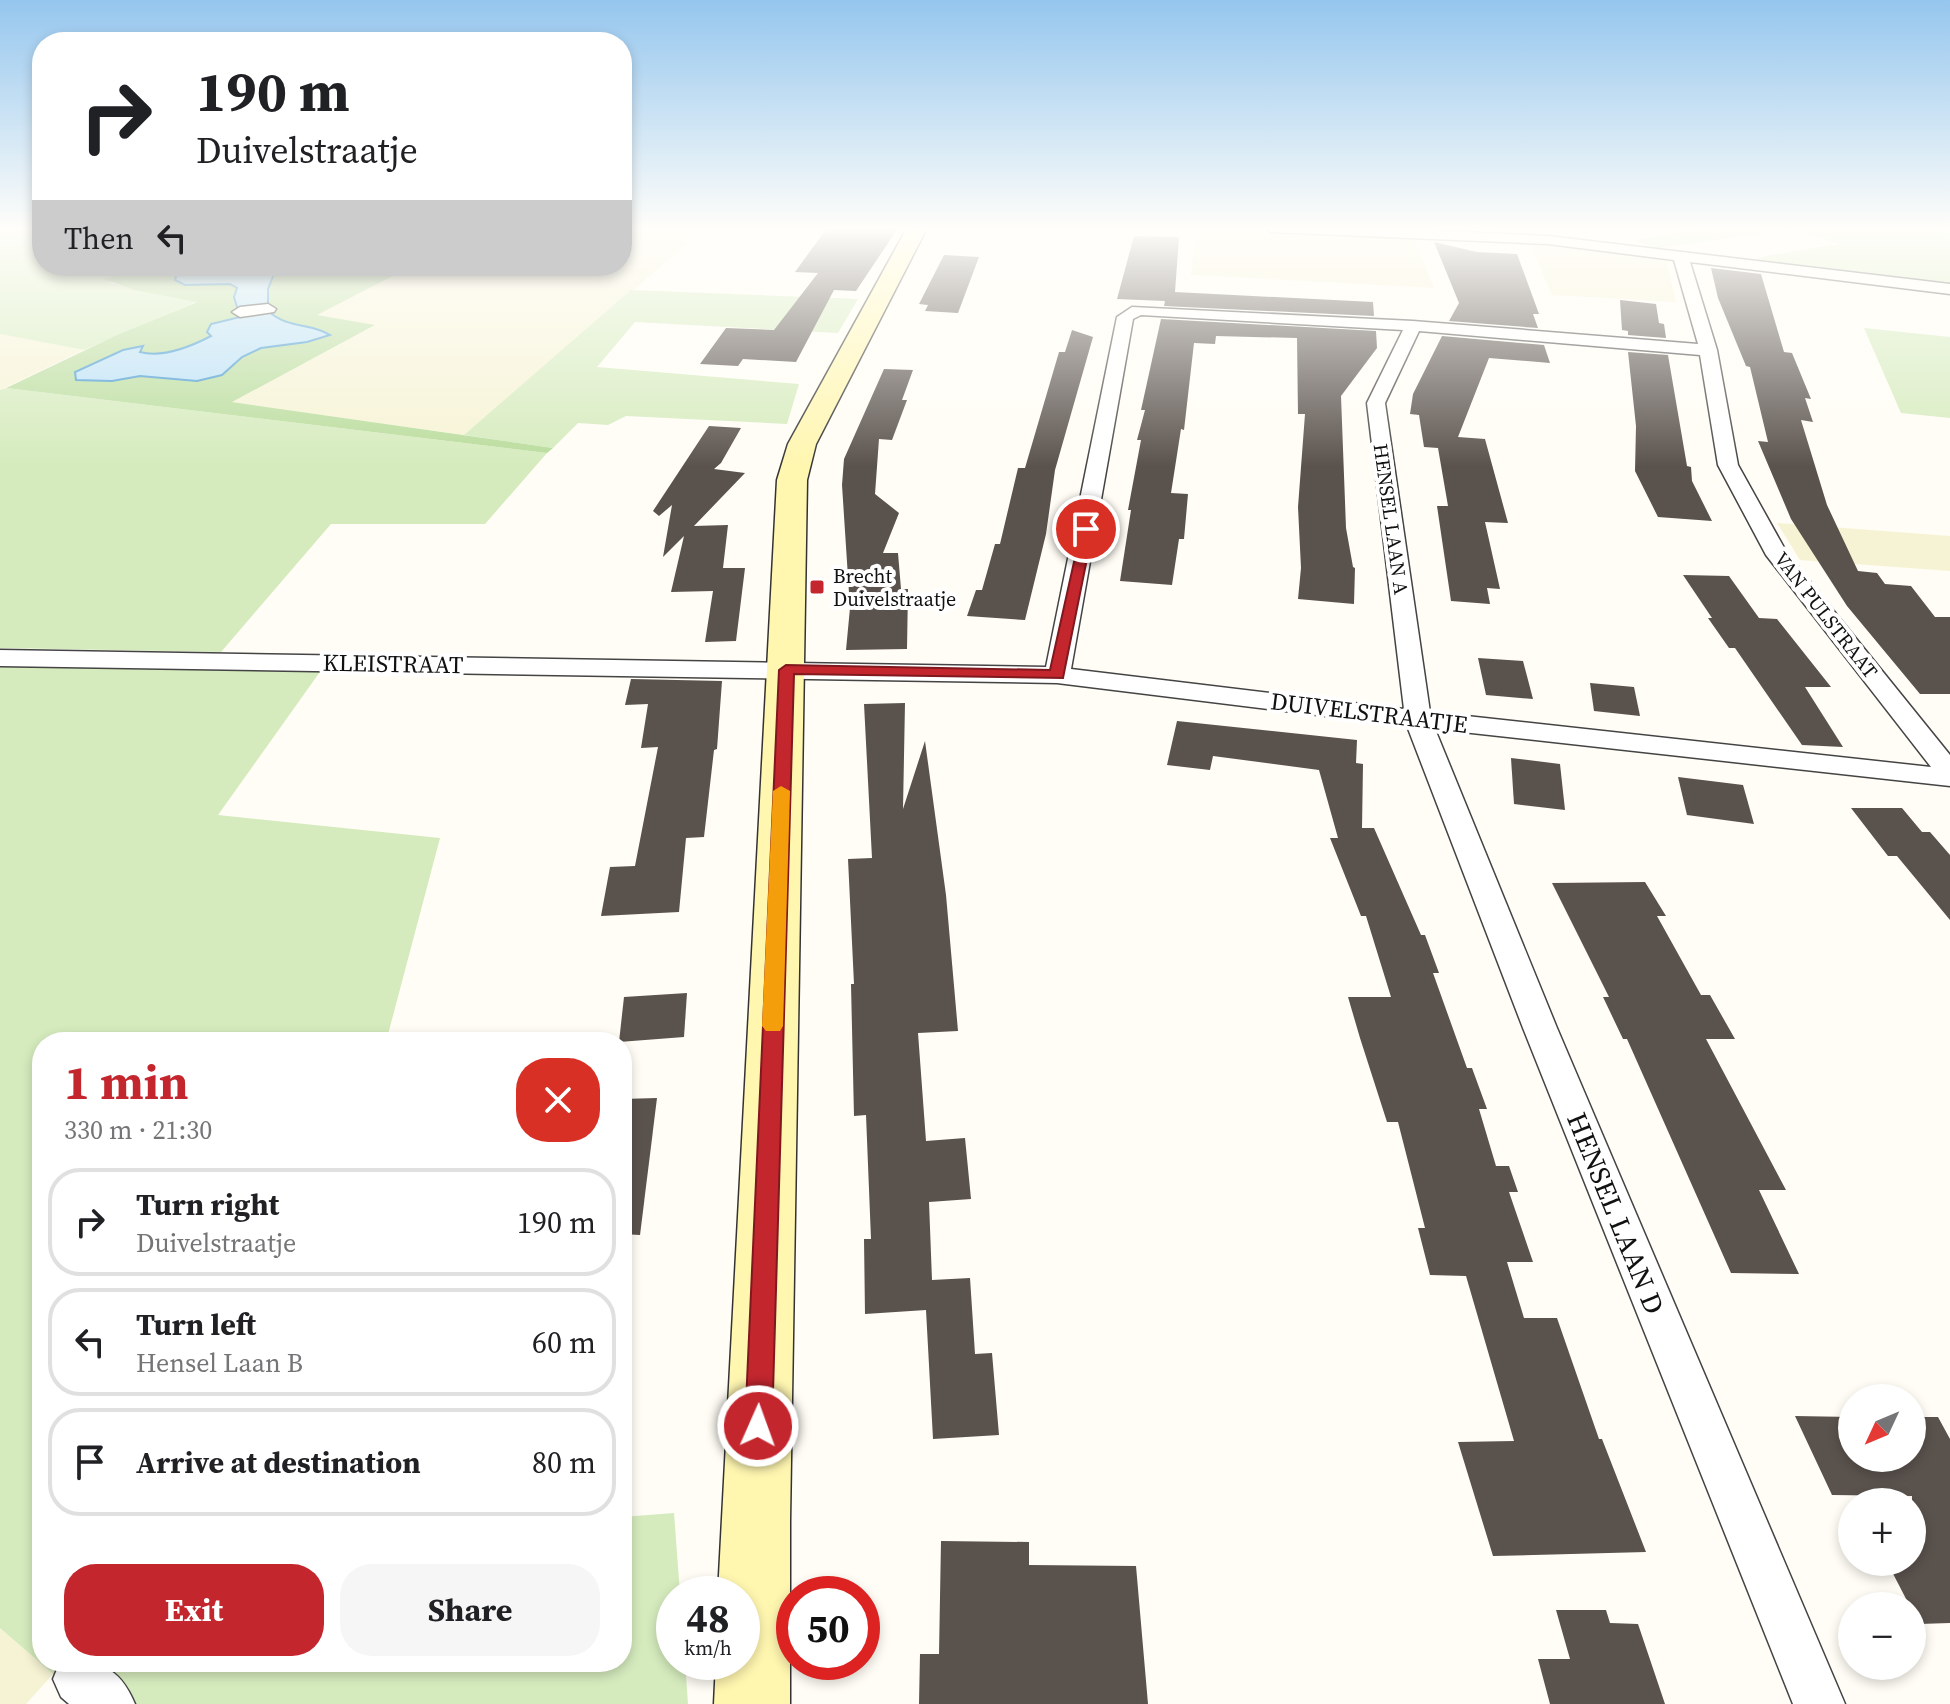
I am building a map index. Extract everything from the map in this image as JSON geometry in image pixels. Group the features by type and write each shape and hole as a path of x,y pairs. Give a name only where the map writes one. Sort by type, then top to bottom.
{"main road":[{"path":"752,1704 755,1521 792,480 802,444 875,308"}],"street":[{"name":"VAN PULSTRAAT","path":"1696,308 1708,350 1728,465 1777,555 1950,776"},
{"path":"240,312 268,309"},
{"path":"1057,675 1125,317 1138,310 1413,326 1708,350"},
{"name":"HENSEL LAAN A","path":"1413,326 1376,403 1418,719"},
{"name":"KLEISTRAAT","path":"0,658 786,670"},
{"name":"DUIVELSTRAATJE","path":"786,670 1057,675 1418,719 1950,776"},
{"name":"HENSEL LAAN D","path":"1418,719 1546,1042 1819,1704"}],"shaded area":[{"path":"331,308 613,308 464,435 231,402 374,326 316,315"},
{"path":"0,334 84,350 0,390"},
{"path":"1777,523 1950,536 1950,571 1800,560"},
{"path":"0,1628 32,1656 32,1672 53,1674 26,1704 0,1704"}],"green space":[{"path":"0,308 183,308 84,350 0,334"},
{"path":"184,308 332,308 317,315 375,325 232,402 553,448 547,453 6,388"},
{"path":"611,308 853,308 838,333 635,322 597,367 799,384 787,424 626,416 608,425 578,423 553,448 464,435"},
{"path":"1864,328 1950,337 1950,418 1901,413"},
{"path":"6,388 547,453 485,524 331,524 221,652 0,648 0,390"},
{"path":"0,665 322,669 218,815 440,838 389,1032 32,1032 32,1656 0,1628"},
{"path":"674,1513 679,1576 656,1576 656,1680 686,1680 688,1704 103,1704 51,1672 632,1672 632,1516"}],"water":[{"path":"237,308 268,308 268,311 284,321 330,335 307,342 261,348 242,357 222,375 197,381 140,376 112,381 76,380 75,372 123,350 143,346 140,352 158,354 176,350 211,336 207,332 211,324 240,317"}],"building":[{"path":"791,308 825,308 796,362 743,359 738,366 700,364 726,328 774,330"},
{"path":"927,308 960,308 958,313 925,311"},
{"path":"1196,308 1373,308 1374,316"},
{"path":"1456,308 1537,308 1539,314 1533,314 1538,328 1449,321"},
{"path":"1621,308 1657,308 1666,338 1628,335 1628,331 1622,330"},
{"path":"1722,308 1771,308 1784,352 1792,353 1811,399 1805,398 1813,422 1801,420 1827,505 1858,571 1877,573 1885,584 1911,586 1935,617 1950,617 1950,694 1920,694 1847,606 1791,519 1758,441 1768,442 1750,367 1746,366"},
{"path":"1161,319 1376,331 1377,348 1341,396 1346,528 1355,568 1354,604 1298,599 1301,568 1298,507 1305,414 1298,414 1297,338 1216,336 1215,344 1194,343 1184,430 1181,429 1171,493 1188,494 1184,539 1179,539 1172,585 1120,581 1131,510 1128,510 1141,440 1137,440 1145,410 1141,410"},
{"path":"1072,330 1093,337 1055,470 1046,534 1025,620 967,616 976,590 982,590 995,544 1000,544 1018,468 1025,468 1059,352 1065,352"},
{"path":"1442,336 1544,345 1550,363 1489,358 1458,437 1485,439 1508,523 1485,522 1500,589 1487,588 1490,604 1451,601 1437,506 1448,506 1438,448 1424,447 1419,415 1410,414 1413,394"},
{"path":"1628,352 1668,355 1687,466 1691,467 1692,481 1712,521 1658,517 1635,471 1636,426"},
{"path":"884,369 913,370 902,400 907,400 892,440 879,439 875,494 899,513 883,553 898,553 901,589 908,589 907,649 846,650 850,608 842,485 844,459"},
{"path":"709,426 741,428 721,463 714,469 745,473 694,526 728,525 723,568 745,568 736,641 705,642 713,591 671,592 684,536 663,557 672,505 659,516 653,511"},
{"path":"1683,575 1729,576 1759,618 1777,619 1831,687 1805,687 1843,747 1802,745 1735,648 1729,648 1708,618 1712,618"},
{"path":"1478,658 1523,661 1533,699 1486,695"},
{"path":"631,679 722,681 717,749 714,750 704,837 686,838 679,912 601,916 610,867 635,866 658,747 641,748 648,704 625,705"},
{"path":"1590,683 1634,687 1640,716 1594,711"},
{"path":"905,703 903,809 925,741 946,895 958,1031 918,1033 926,1141 965,1138 971,1199 929,1202 932,1280 970,1278 975,1354 992,1353 999,1435 933,1439 926,1310 865,1314 864,1239 871,1239 866,1115 854,1116 851,984 854,984 848,859 872,858 864,704"},
{"path":"1177,721 1357,740 1356,763 1363,764 1362,828 1374,828 1421,935 1425,935 1439,973 1433,973 1467,1068 1472,1068 1487,1109 1479,1109 1496,1166 1509,1166 1518,1192 1509,1192 1533,1262 1507,1262 1524,1318 1557,1318 1599,1439 1602,1439 1646,1552 1493,1556 1458,1442 1514,1441 1466,1276 1430,1275 1418,1228 1425,1228 1398,1122 1387,1122 1348,997 1391,997 1366,916 1361,916 1330,838 1338,838 1319,770 1213,756 1210,770 1167,765"},
{"path":"1511,758 1560,764 1565,810 1514,804"},
{"path":"1678,777 1743,785 1754,824 1687,815"},
{"path":"1851,808 1902,808 1922,832 1930,832 1950,855 1950,920 1897,856 1888,856"},
{"path":"1645,882 1666,916 1657,916 1701,995 1710,995 1735,1039 1706,1039 1786,1190 1759,1190 1799,1274 1731,1273 1627,1039 1623,1039 1603,997 1609,997 1552,883"},
{"path":"687,993 684,1037 632,1041 632,1032 620,1032 624,997"},
{"path":"657,1098 640,1235 632,1235 632,1099"},
{"path":"1795,1416 1838,1417 1838,1472 1926,1472 1926,1417 1938,1417 1950,1439 1950,1623 1926,1624 1926,1592 1902,1592 1894,1576 1926,1576 1926,1488 1838,1488 1838,1495 1832,1495"},
{"path":"941,1541 1029,1542 1029,1565 1136,1566 1148,1704 919,1704 920,1654 939,1654"},
{"path":"1556,1610 1606,1610 1610,1623 1638,1624 1665,1704 1550,1704 1538,1659 1570,1659"}],"slow traffic":[{"path":"773,1026 781,791"}],"place":[{"name":"Brecht Duivelstraatje","path":"817,587"}],"route":[{"path":"758,1426 786,670 1057,675 1086,529"}]}
